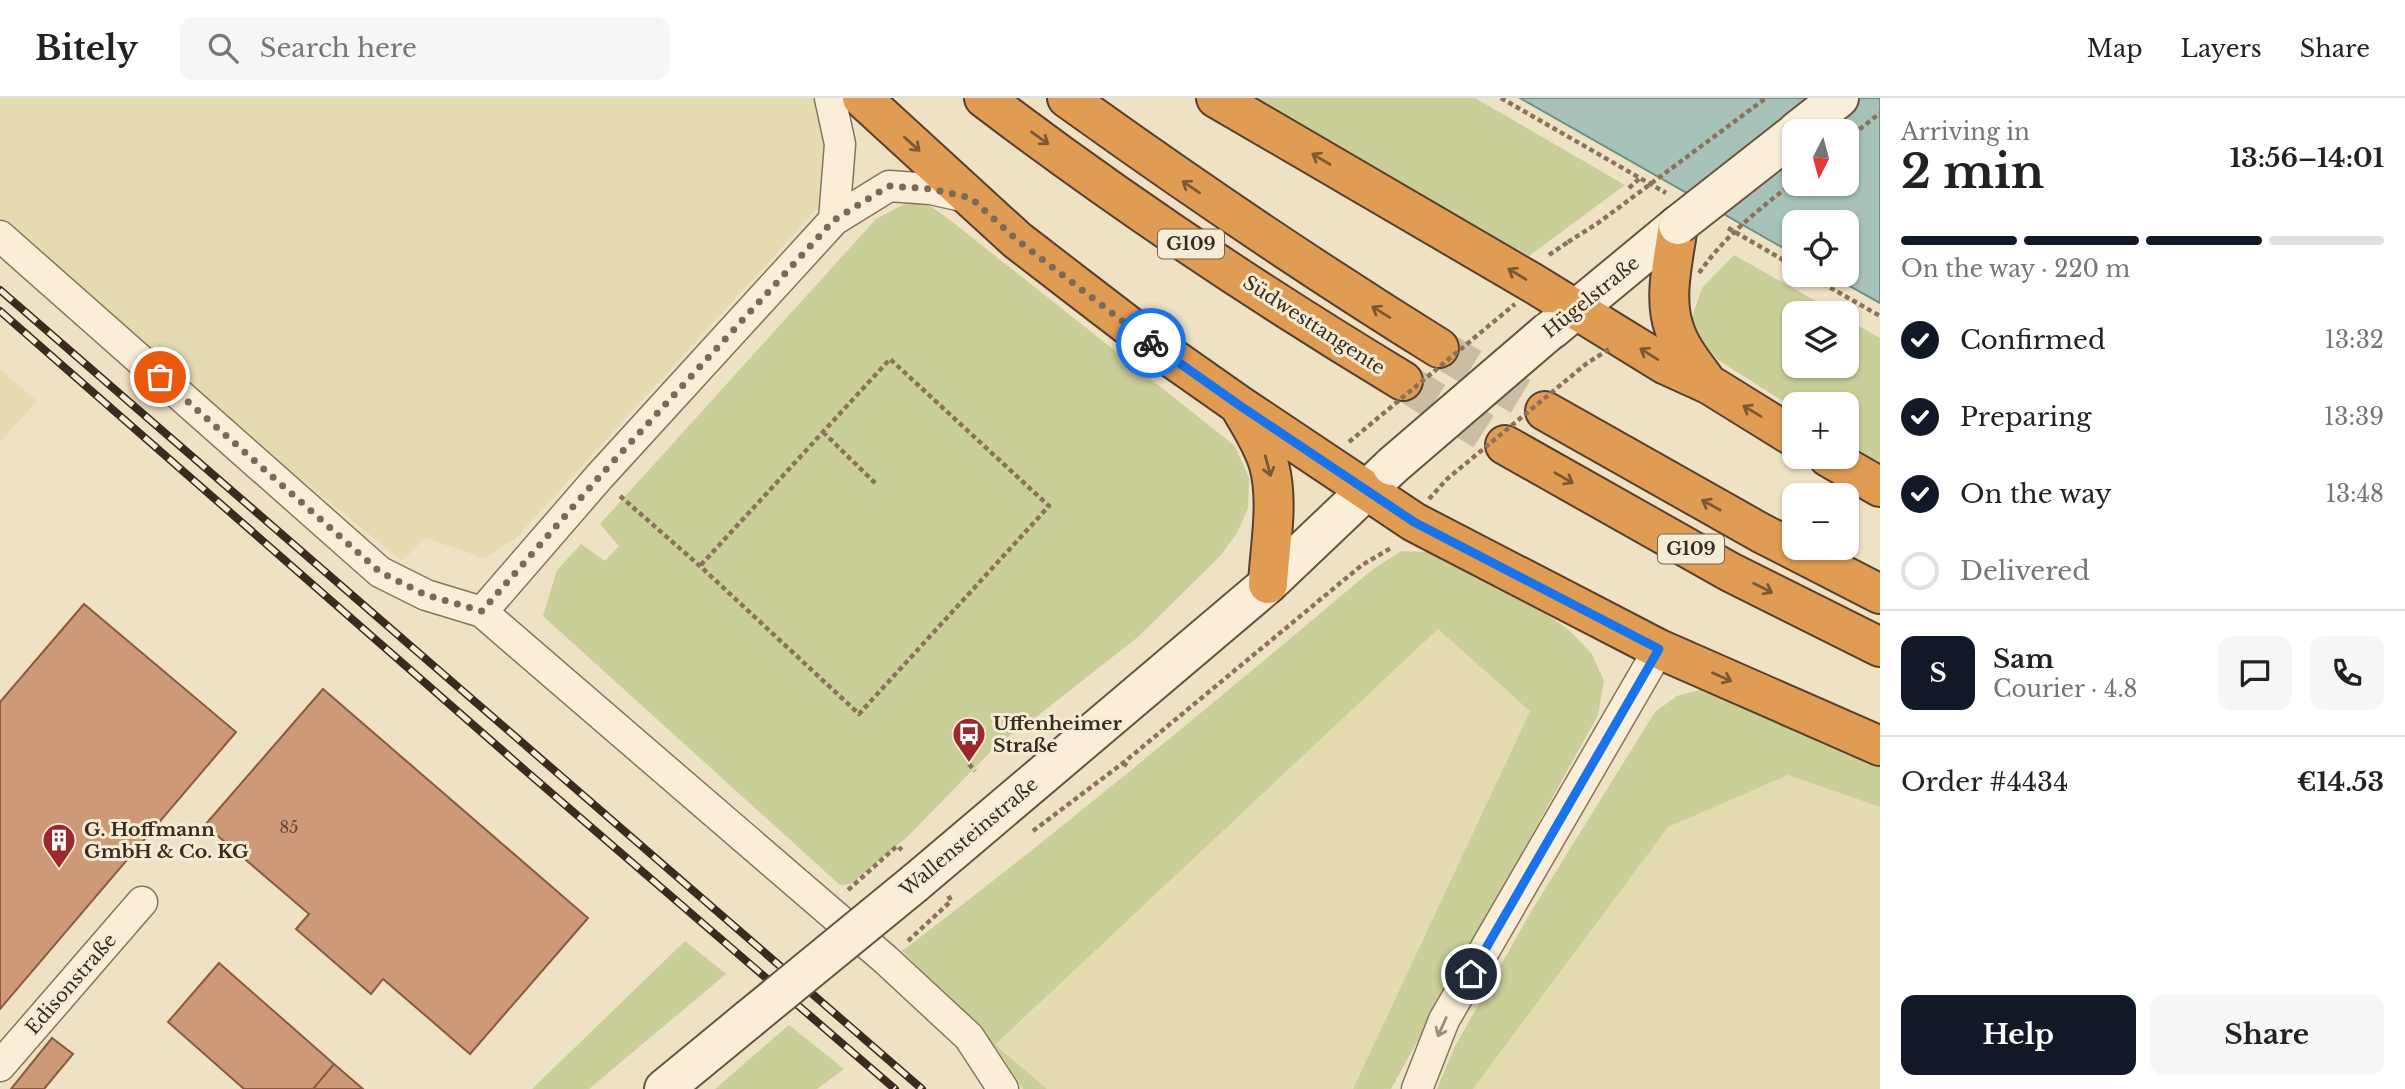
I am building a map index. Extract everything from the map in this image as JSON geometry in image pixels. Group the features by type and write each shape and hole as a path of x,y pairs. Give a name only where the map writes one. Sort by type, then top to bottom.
{"highway":[{"path":"862,98 1017,240 1078,287 1239,405 1379,478 1414,522 1659,649 1880,746"},
{"name":"Südwesttangente","path":"985,98 1166,228 1335,340 1403,381"},
{"name":"G109","path":"1067,98 1270,240 1440,348"},
{"path":"1216,98 1562,321 1710,385 1782,430"},
{"path":"1677,212 1670,300 1673,327 1685,351 1710,385"},
{"path":"1239,405 1259,441 1269,466 1273,489 1268,584"},
{"name":"G109","path":"1545,411 1749,526 1880,594"},
{"name":"G109","path":"1505,444 1730,572 1880,647"},
{"path":"1849,469 1880,487"}],"street":[{"path":"830,98 840,144 834,220"},
{"path":"1812,119 1839,98"},
{"path":"1677,212 1782,141"},
{"path":"482,611 599,477 834,220 889,186 931,189 971,198"},
{"path":"0,236 380,572 426,595 482,611 886,960 970,1037 1003,1089"},
{"name":"Hügelstraße","path":"1379,478 1562,321 1672,266"},
{"name":"Wallensteinstraße","path":"664,1089 1268,584 1379,478"},
{"path":"1417,1089 1444,1020 1659,649"},
{"name":"Edisonstraße","path":"0,1066 142,902"}],"path":[{"path":"1501,98 1640,178 1677,212"},
{"path":"1568,242 1598,223 1766,98"},
{"path":"1859,130 1880,113"},
{"path":"1629,188 1640,178"},
{"path":"1672,266 1715,250 1782,191"},
{"path":"1723,226 1782,259"},
{"path":"1829,287 1880,316"},
{"path":"1349,442 1515,304"},
{"path":"1429,499 1458,470 1586,364 1609,349"},
{"path":"599,477 700,566 859,714 1049,506 890,359 700,566"},
{"path":"823,432 876,484"},
{"path":"1030,833 1123,762 1362,565 1394,547"},
{"path":"1123,762 1130,768"},
{"path":"969,764 975,771"},
{"path":"827,909 897,846 922,875 951,901 886,960"}],"shaded area":[{"path":"0,98 813,98 818,109 830,180 817,209 515,539 484,558 425,538 402,561 295,474 0,218"},
{"path":"0,369 37,401 0,442"},
{"path":"1438,629 1530,710 1353,1089 1047,1089 995,1046"},
{"path":"1788,775 1880,807 1880,1089 1473,1089 1668,827"}],"green space":[{"path":"1244,98 1475,98 1625,185 1529,256"},
{"path":"910,201 930,206 950,220 1235,446 1249,478 1248,508 1237,533 1221,555 1138,637 999,743 907,837 851,884 840,885 543,616 557,570 581,544 605,561 619,546 600,524 876,219"},
{"path":"1734,255 1782,282 1782,287 1791,287 1816,301 1782,301 1782,378 1859,378 1859,326 1880,338 1880,463 1859,450 1859,392 1782,392 1782,400 1718,360 1700,338 1692,317 1702,288"},
{"path":"1401,551 1428,552 1527,601 1569,630 1592,654 1604,681 1598,715 1391,1089 1353,1089 1530,711 1438,629 995,1045 1047,1089 1023,1089 995,1046 902,951 1081,811 1372,570"},
{"path":"1703,689 1880,752 1880,807 1788,775 1668,827 1473,1089 1437,1089 1454,1048 1532,910 1655,712 1677,696"},
{"path":"685,941 726,974 589,1089 532,1089"},
{"path":"789,1025 844,1069 817,1089 715,1089"}],"water":[{"path":"1520,98 1880,98 1880,303 1851,287 1859,287 1859,210 1782,210 1782,247"}],"building":[{"name":"G. Hoffmann GmbH & Co. KG","path":"84,604 236,732 0,1009 0,702"},
{"path":"323,689 588,918 470,1054 383,979 371,994 296,929 309,914 205,825"},
{"path":"219,963 334,1064 313,1089 244,1089 168,1022"},
{"path":"52,1038 73,1054 44,1089 11,1089"},
{"path":"334,1064 363,1089 313,1089"}],"tunnel":[{"path":"1439,348 1545,411"},
{"path":"1403,381 1505,445"}],"railway":[{"path":"0,290 922,1089"},
{"path":"0,311 527,772 895,1089"}],"way so far":[{"path":"160,377 380,572 426,595 482,611 599,477 834,220 889,186 912,186 971,198 1017,240 1151,343"}],"place":[{"name":"Uffenheimer Straße","path":"969,764"},
{"name":"G. Hoffmann GmbH & Co. KG","path":"59,870"}],"route":[{"path":"1151,343 1414,522 1659,649 1471,974"}]}
